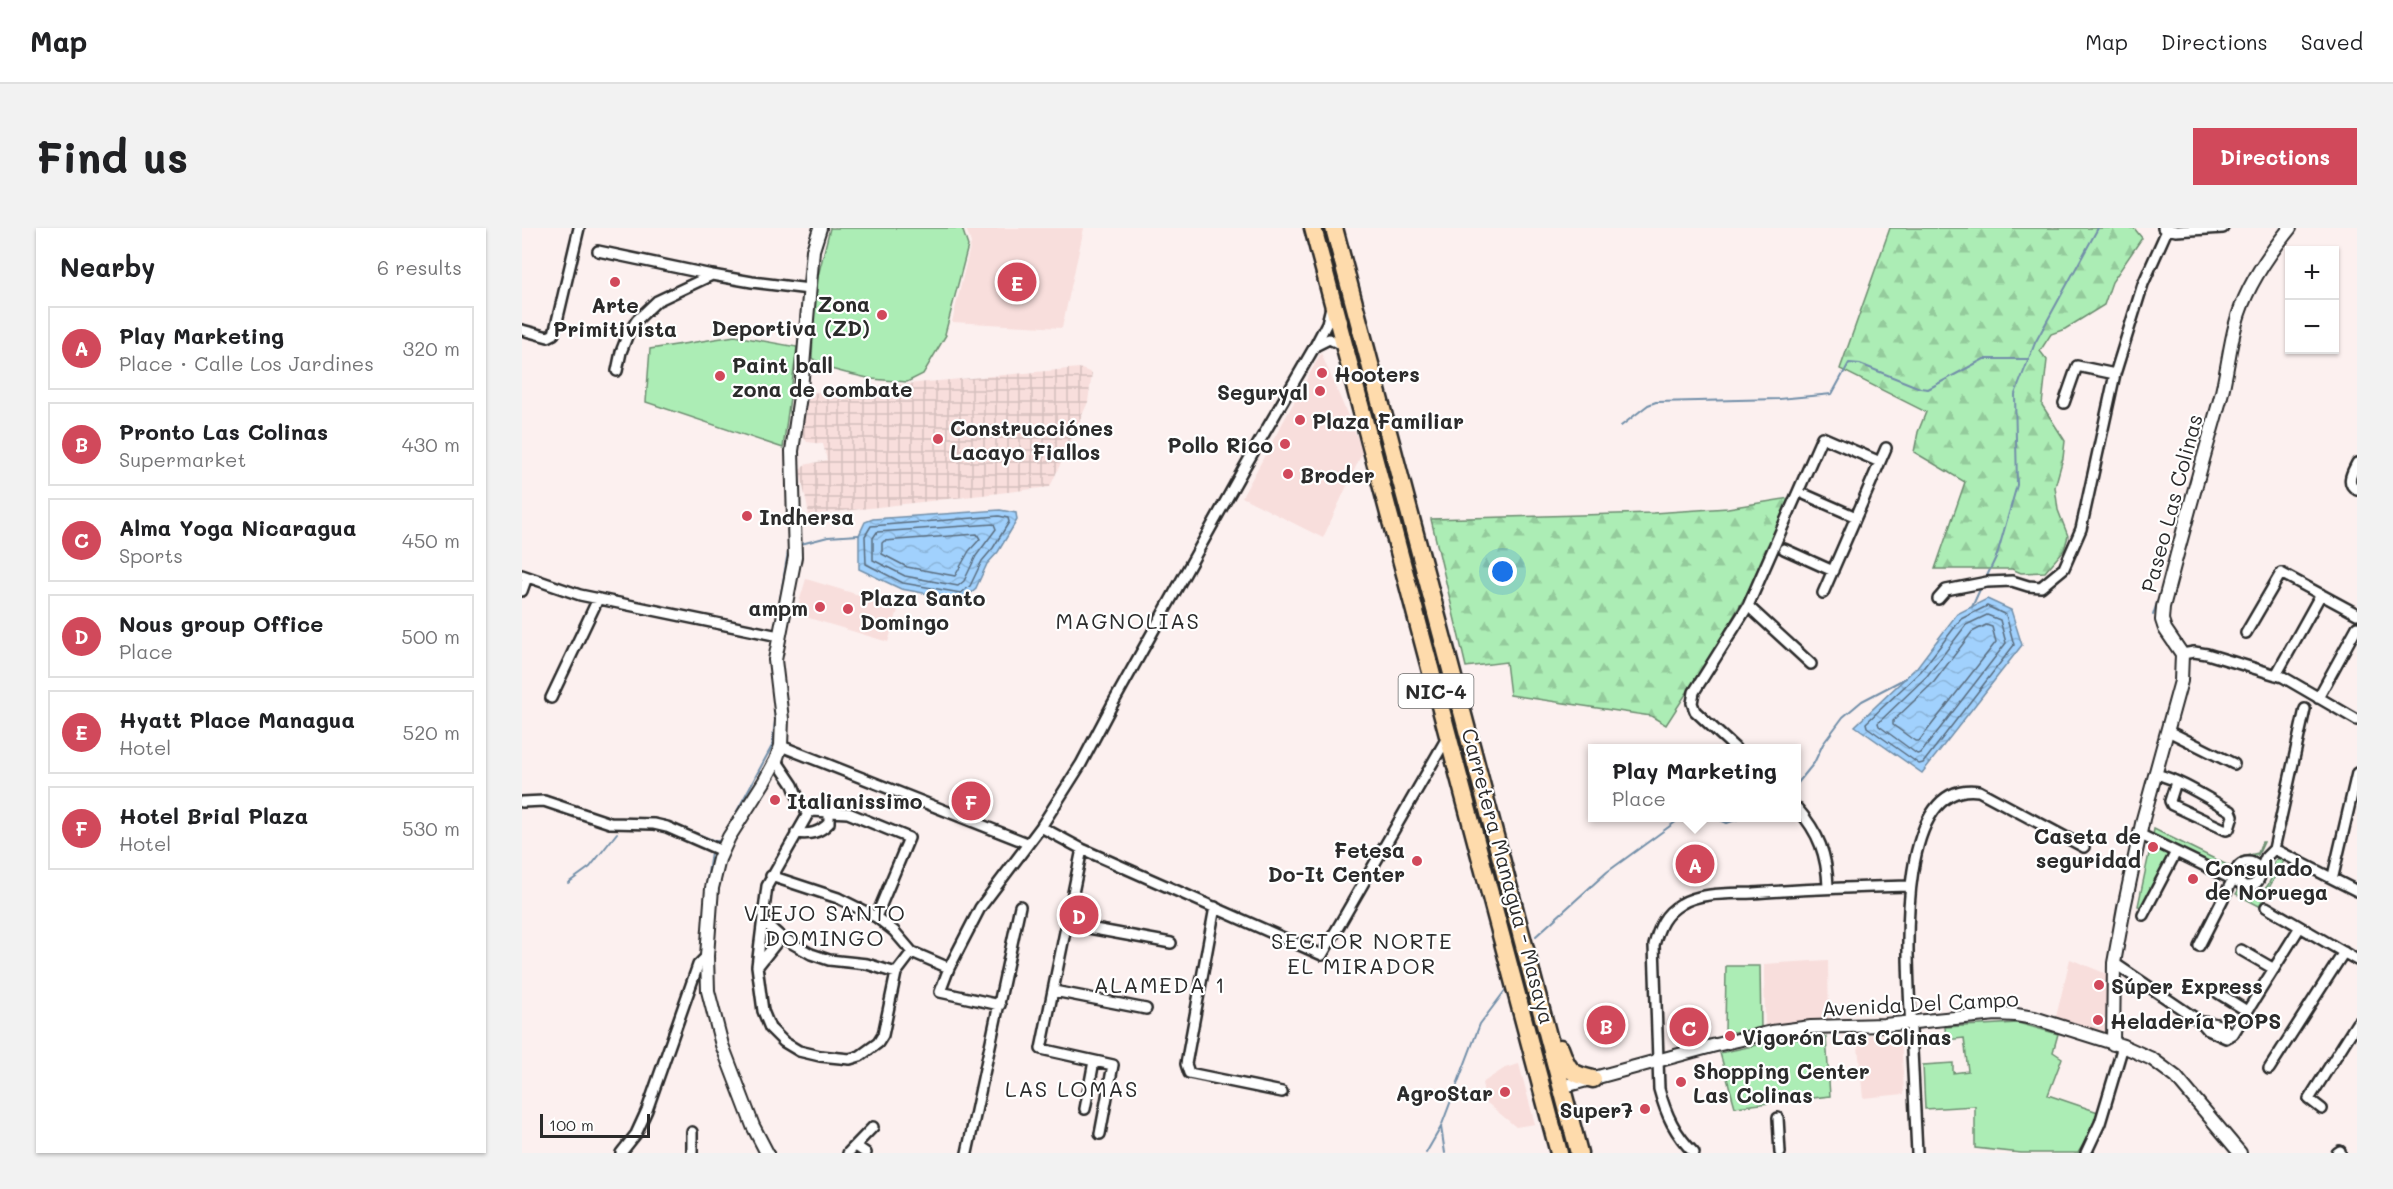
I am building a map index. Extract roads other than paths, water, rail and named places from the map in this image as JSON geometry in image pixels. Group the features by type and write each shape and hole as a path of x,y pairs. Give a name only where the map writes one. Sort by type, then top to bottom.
{"highway":[{"name":"Carretera Managua - Masaya","path":"1313,228 1561,1153"},
{"name":"Carretera Managua - Masaya","path":"1334,228 1579,1153"},
{"path":"1521,1009 1531,1023 1545,1077 1551,1084 1561,1086 1552,1099 1561,1153"},
{"path":"1545,1025 1558,1043 1566,1067 1576,1075 1588,1080 1571,1100 1571,1120"}],"street":[{"path":"522,330 548,337 554,334 579,228"},
{"path":"1938,599 1946,590 1987,582 2012,581 2041,587 2064,568 2080,529 2115,374 2143,284 2166,229 2220,228"},
{"name":"Paseo Las Colinas","path":"2182,654 2165,629 2162,620 2163,607 2200,464 2223,391 2236,321 2256,278 2290,228"},
{"path":"767,1153 753,1126 722,1045 708,991 707,956 712,888 722,851 776,760 781,746 782,719 775,660 796,550 792,451 801,389 813,250 820,230"},
{"path":"598,251 712,275 809,289"},
{"path":"617,372 621,352 637,320 657,301 712,275"},
{"path":"1000,1005 940,992 980,908 1041,827 1081,764 1244,468 1315,346 1329,317 1332,299"},
{"path":"1315,346 1329,339 1344,346"},
{"path":"2064,403 2077,366 2115,374"},
{"path":"1731,744 1695,711 1692,703 1694,692 1748,606 1822,437 1880,462"},
{"path":"1823,593 1886,448"},
{"path":"2357,463 2349,480 2351,486 2357,490"},
{"path":"1806,495 1856,517"},
{"path":"1784,549 1833,571"},
{"path":"2246,633 2282,573 2357,614"},
{"path":"522,591 525,576 580,595 779,636"},
{"path":"2276,675 2321,594"},
{"path":"551,698 598,599"},
{"path":"1748,606 1810,664"},
{"path":"2318,698 2357,627"},
{"path":"2086,1153 2100,1123 2118,1045 2114,963 2139,834 2181,681 2182,654 2193,652 2207,654 2276,675 2357,720"},
{"path":"2139,834 2234,879 2252,885 2258,880 2266,857 2274,849 2305,709"},
{"path":"2168,731 2234,764"},
{"path":"1041,827 1082,849 1322,955 1448,736"},
{"path":"781,746 1027,843"},
{"path":"776,760 793,785 800,803"},
{"path":"2332,876 2357,773"},
{"path":"2156,774 2176,782 2231,811 2233,816 2229,829 2226,830 2172,806 2170,801 2176,782"},
{"path":"1917,1153 1907,954 1910,886 1924,829 1933,811 1946,796 1965,790 1979,791 2084,847"},
{"path":"522,802 544,801 610,823 654,824 667,827 722,851"},
{"path":"876,917 909,838 848,813 812,811 807,813 767,886 757,966 763,1011 770,1028 784,1042 799,1051 850,1059 860,1056 878,1043 883,1035 896,972 912,952"},
{"path":"796,833 813,834 823,829 829,823 829,812"},
{"path":"1801,813 1810,823 1825,851 1828,887"},
{"path":"1082,849 1041,1049 1113,1065 1100,1134"},
{"path":"2274,849 2332,876 2357,891"},
{"path":"2143,915 2176,852"},
{"path":"2199,946 2241,864 2252,863 2266,857"},
{"path":"2252,863 2257,867 2259,873"},
{"path":"771,876 838,898 876,917 894,931 912,952 950,968"},
{"path":"1694,1153 1672,1127 1659,1089 1654,945 1659,927 1666,916 1682,903 1712,896 1828,887 1910,886"},
{"path":"967,1153 1020,906"},
{"path":"1215,907 1186,1064 1189,1073 1282,1092"},
{"path":"2266,907 2357,960"},
{"path":"763,921 781,937 811,954 829,960 867,964 896,972"},
{"path":"1067,924 1171,943"},
{"path":"2114,963 2201,1022 2208,1030 2222,1037 2230,1036 2300,927"},
{"path":"757,966 781,937"},
{"path":"2241,950 2274,969"},
{"path":"2269,1069 2344,952"},
{"path":"621,1153 636,1134 698,965 707,956"},
{"path":"1054,991 1146,1009"},
{"path":"2218,993 2247,1011"},
{"name":"Avenida Del Campo","path":"1561,1086 1772,1032 1811,1027 1911,1023 1996,1014 2016,1015 2034,1018 2118,1045 2152,1059 2176,1077 2240,1153"},
{"path":"2322,1109 2309,1099 2357,1023"},
{"path":"1085,1109 1094,1061"},
{"path":"1778,1118 1780,1153"},
{"path":"848,1153 873,1127"},
{"path":"692,1132 692,1153"},
{"path":"856,1146 866,1153"}],"water":[{"path":"1000,510 1016,513 1017,520 998,552 987,564 975,590 962,600 901,589 859,569 859,535 865,522 873,519"},
{"path":"1987,599 2011,610 2022,645 1922,773 1855,726 1917,667 1957,614"}],"waterway":[{"path":"1985,580 1997,555 2017,485 2015,394 2035,343 2098,228"},
{"path":"2277,236 2281,228"},
{"path":"2262,255 2273,240"},
{"path":"2223,358 2226,340"},
{"path":"1621,426 1648,405 1656,402 1779,399 1832,394 1849,363 1860,364 1920,388 1928,389 1984,359 2029,359"},
{"path":"801,544 828,537 859,535"},
{"path":"776,623 789,546"},
{"path":"2153,615 2163,584"},
{"path":"1972,607 1982,585"},
{"path":"1801,779 1843,717 1862,701 1906,678"},
{"path":"729,826 772,746 775,721 773,692"},
{"path":"654,820 663,820 715,841 719,841 724,836"},
{"path":"1536,936 1607,872 1676,822"},
{"path":"1725,822 1730,822"},
{"path":"568,883 590,867 617,833"},
{"path":"706,888 711,852"},
{"path":"701,945 704,918"},
{"path":"1445,1153 1441,1127 1480,1024 1507,988"},
{"path":"1426,1153 1441,1127"}],"place":[{"name":"Arte Primitivista","path":"615,282"},
{"name":"Hyatt Place Managua","path":"1017,282"},
{"name":"Zona Deportiva (ZD)","path":"882,315"},
{"name":"Hooters","path":"1322,373"},
{"name":"Paint ball zona de combate","path":"720,376"},
{"name":"Seguryal","path":"1320,391"},
{"name":"Plaza Familiar","path":"1300,420"},
{"name":"Construcciónes Lacayo Fiallos","path":"938,439"},
{"name":"Pollo Rico","path":"1285,444"},
{"name":"Broder","path":"1288,474"},
{"name":"Indhersa","path":"747,516"},
{"name":"ampm","path":"820,607"},
{"name":"Plaza Santo Domingo","path":"848,609"},
{"name":"Italianissimo","path":"775,800"},
{"name":"Hotel Brial Plaza","path":"971,801"},
{"name":"Caseta de seguridad","path":"2153,847"},
{"name":"Fetesa Do-It Center","path":"1417,861"},
{"name":"Play Marketing","path":"1695,864"},
{"name":"Consulado de Noruega","path":"2193,879"},
{"name":"Nous group Office","path":"1079,915"},
{"name":"Súper Express","path":"2099,985"},
{"name":"Heladería POPS","path":"2098,1020"},
{"name":"Pronto Las Colinas","path":"1606,1025"},
{"name":"Alma Yoga Nicaragua","path":"1689,1027"},
{"name":"Vigorón Las Colinas","path":"1730,1036"},
{"name":"Shopping Center Las Colinas","path":"1681,1082"},
{"name":"AgroStar","path":"1505,1092"},
{"name":"Super7","path":"1645,1109"}],"district":[{"name":"MAGNOLIAS","path":"1128,620"},
{"name":"VIEJO SANTO DOMINGO","path":"825,924"},
{"name":"SECTOR NORTE EL MIRADOR","path":"1362,952"},
{"name":"ALAMEDA 1","path":"1160,984"},
{"name":"LAS LOMAS","path":"1072,1088"}]}
